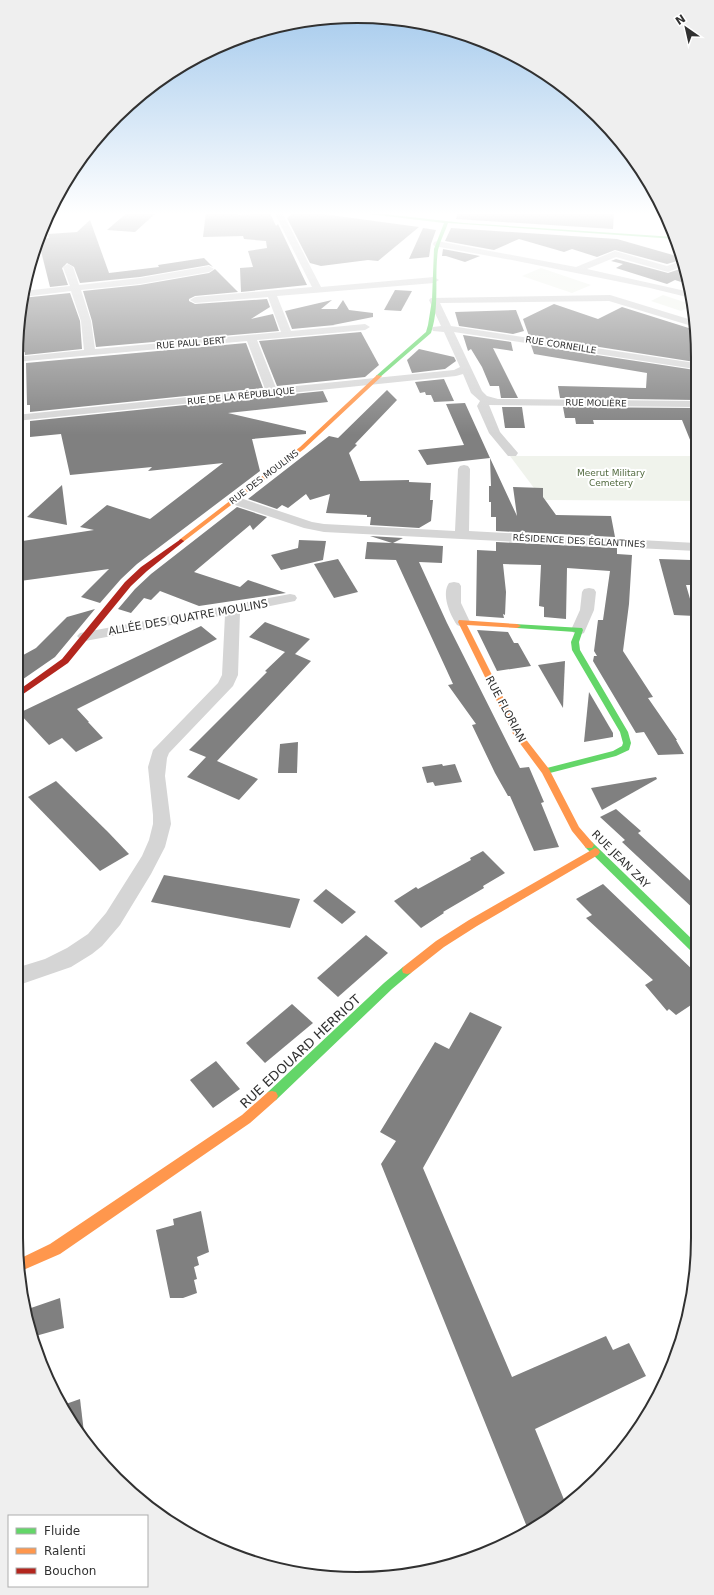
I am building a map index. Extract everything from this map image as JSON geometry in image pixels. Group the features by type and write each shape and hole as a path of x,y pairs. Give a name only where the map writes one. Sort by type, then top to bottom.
{"street":[{"path":"29,293 89,286"},
{"path":"316,286 318,290"},
{"path":"195,300 359,286"},
{"path":"426,334 431,325 434,286"},
{"path":"652,286 685,294"},
{"path":"75,288 86,321 90,352"},
{"path":"271,293 288,334"},
{"path":"434,300 590,297 618,299 689,322"},
{"path":"434,300 476,393 489,401"},
{"name":"RUE PAUL BERT","path":"23,358 365,327"},
{"name":"RUE CORNEILLE","path":"426,334 448,332 691,365"},
{"name":"RUE DES MOULINS","path":"23,691 65,661 128,584 144,569 302,448 372,382 426,334"},
{"path":"251,338 272,392"},
{"name":"RUE DE LA RÉPUBLIQUE","path":"23,417 372,382 453,373 465,369"},
{"path":"417,377 442,380 459,387 471,398 489,401"},
{"path":"489,401 483,406 493,429 512,453"},
{"name":"RUE MOLIÈRE","path":"489,401 691,404"},
{"path":"462,535 464,469"},
{"name":"RÉSIDENCE DES ÉGLANTINES","path":"234,500 310,525 324,528 691,547"},
{"name":"RUE FLORIAN","path":"454,586 454,603 462,622 517,734 546,771"},
{"path":"546,771 616,754 626,748 627,743 624,732 576,650 575,642 587,610 589,592"},
{"name":"ALLÉE DES QUATRE MOULINS","path":"85,636 290,598"},
{"path":"23,974 52,966 86,948 113,919 158,845 162,825 162,814 156,775 156,762 162,750 225,686 230,675 233,608"},
{"path":"462,622 579,630"},
{"name":"RUE JEAN ZAY","path":"546,771 575,829 595,852 691,944"},
{"name":"RUE EDOUARD HERRIOT","path":"24,1263 55,1248 246,1119 282,1088 388,986 440,944 472,923 595,852"}],"green space":[{"path":"553,286 588,286 572,293"},
{"path":"663,295 687,303 687,308 681,311 651,301"},
{"name":"Meerut Military Cemetery","path":"510,456 691,456 691,501 543,500"}],"building":[{"path":"126,286 232,286 238,292 195,296 189,299 189,301 195,304 267,299 270,307 251,319 273,314 279,331 96,347 92,321 83,291"},
{"path":"241,286 293,286 241,292"},
{"path":"395,290 412,291 401,311 384,310"},
{"path":"70,293 80,321 82,349 25,355 25,352 23,352 24,335 28,297"},
{"path":"332,300 321,309 337,309 343,300 349,310 373,313 373,317 333,325 335,325 292,329 285,311"},
{"path":"554,304 598,319 622,307 689,328 691,361 529,336 523,319"},
{"path":"516,310 524,331 513,334 459,326 455,312"},
{"path":"361,332 379,365 365,377 277,386 259,341"},
{"path":"463,335 511,342 513,351 493,348 518,398 501,398 499,386 490,386 482,367 471,349 468,351"},
{"path":"246,343 263,388 30,412 30,405 27,405 26,363"},
{"path":"531,345 691,369 691,400 560,398 558,386 646,388 647,373 534,354"},
{"path":"419,349 454,357 456,361 445,369 412,373 407,360"},
{"path":"444,379 454,401 434,402 431,395 426,395 425,392 420,393 415,382"},
{"path":"387,390 397,400 355,444 357,445 349,453 360,481 409,480 409,482 431,483 430,500 433,500 431,521 419,528 370,525 371,517 367,517 367,515 326,513 330,494 310,500 306,494 288,508 282,505 277,509 248,499 329,436 338,438"},
{"path":"323,391 328,402 228,413 306,431 306,434 252,439 260,471 137,564 121,579 100,603 81,597 109,569 23,581 23,541 94,530 80,527 107,505 150,519 223,463 148,471 152,467 70,475 61,434 30,437 30,421"},
{"path":"465,403 490,458 427,465 418,450 464,445 446,404"},
{"path":"502,407 522,407 525,428 505,428"},
{"path":"563,407 691,408 691,442 682,420 593,420 594,424 576,424 575,418 565,418"},
{"path":"490,458 517,516 513,487 543,488 543,497 556,515 611,516 615,537 496,531 496,517 491,517 491,502 489,502 489,486 491,486"},
{"path":"62,485 67,525 27,517"},
{"path":"237,507 267,517 253,530 250,525 194,572 240,587 248,580 286,593 199,606 160,591 151,600 144,598 131,613 118,609 135,589 151,574"},
{"path":"370,536 403,538 393,543 443,546 442,563 419,562 447,623 520,768 529,767 544,802 541,803 559,847 534,851 510,796 508,796 495,773 472,725 476,724 448,685 453,684 396,560 365,559 367,542 392,543"},
{"path":"299,540 326,541 323,560 281,570 271,555 298,548"},
{"path":"496,542 617,548 617,554 632,555 629,604 623,651 653,697 648,698 677,740 684,754 658,755 644,732 636,733 593,661 594,656 597,656 594,651 598,620 603,620 610,571 567,568 566,619 544,617 544,607 539,606 541,565 503,564 506,592 505,615 503,614 504,618 476,616 477,550 496,551"},
{"path":"338,559 358,592 334,598 314,564"},
{"path":"659,559 691,560 691,585 686,585 691,602 691,616 674,615"},
{"path":"95,609 55,657 23,679 23,655 36,648 67,617"},
{"path":"265,622 310,639 295,654 311,661 217,761 258,779 239,800 187,777 206,757 189,750 285,652 249,637"},
{"path":"201,626 217,639 77,709 103,738 76,752 62,738 49,745 23,717 23,711"},
{"path":"477,630 508,632 514,643 518,643 531,666 497,671"},
{"path":"565,661 563,708 538,665"},
{"path":"589,692 613,733 613,737 584,742"},
{"path":"298,742 297,773 278,773 280,744"},
{"path":"442,764 443,766 455,764 462,782 435,786 433,782 427,783 422,767"},
{"path":"656,777 657,779 602,810 591,788"},
{"path":"56,781 129,854 100,871 28,797"},
{"path":"616,809 641,831 638,833 691,882 691,906 622,842 625,840 600,817"},
{"path":"483,851 505,873 483,886 484,888 443,912 444,913 421,928 394,901 416,887 418,889 471,860 470,858"},
{"path":"164,875 300,899 290,928 151,902"},
{"path":"603,884 691,968 691,1005 676,1015 669,1009 667,1011 645,985 653,980 586,918 592,915 576,899"},
{"path":"326,889 356,912 342,924 313,901"},
{"path":"366,935 388,953 338,997 317,978"},
{"path":"292,1004 313,1023 265,1063 246,1043"},
{"path":"470,1012 502,1027 423,1168 512,1377 606,1336 613,1350 629,1343 646,1376 535,1429 564,1500 543,1516 526,1526 381,1164 396,1141 380,1132 435,1042 449,1049"},
{"path":"216,1061 240,1089 213,1108 190,1080"},
{"path":"201,1211 209,1252 197,1257 199,1265 194,1267 197,1279 194,1280 197,1293 183,1298 170,1298 156,1230 174,1225 173,1219"},
{"path":"60,1298 64,1328 38,1335 30,1308"},
{"path":"80,1399 84,1430 79,1424 67,1404"}],"traffic: fast":[{"path":"379,376 428,333 431,325 435,286"},
{"path":"517,626 579,630 575,642 576,650 624,732 627,743 626,748 616,753 546,771"},
{"path":"589,845 691,944"},
{"path":"272,1096 388,986 407,970"}],"traffic: slow":[{"path":"181,541 302,448 379,376"},
{"path":"517,626 462,622 517,734 546,771 575,829 589,845"},
{"path":"407,970 440,944 473,923 595,852"},
{"path":"24,1263 55,1249 246,1119 272,1096"}],"traffic: jam":[{"path":"23,691 65,661 128,584 144,569 181,541"}]}
